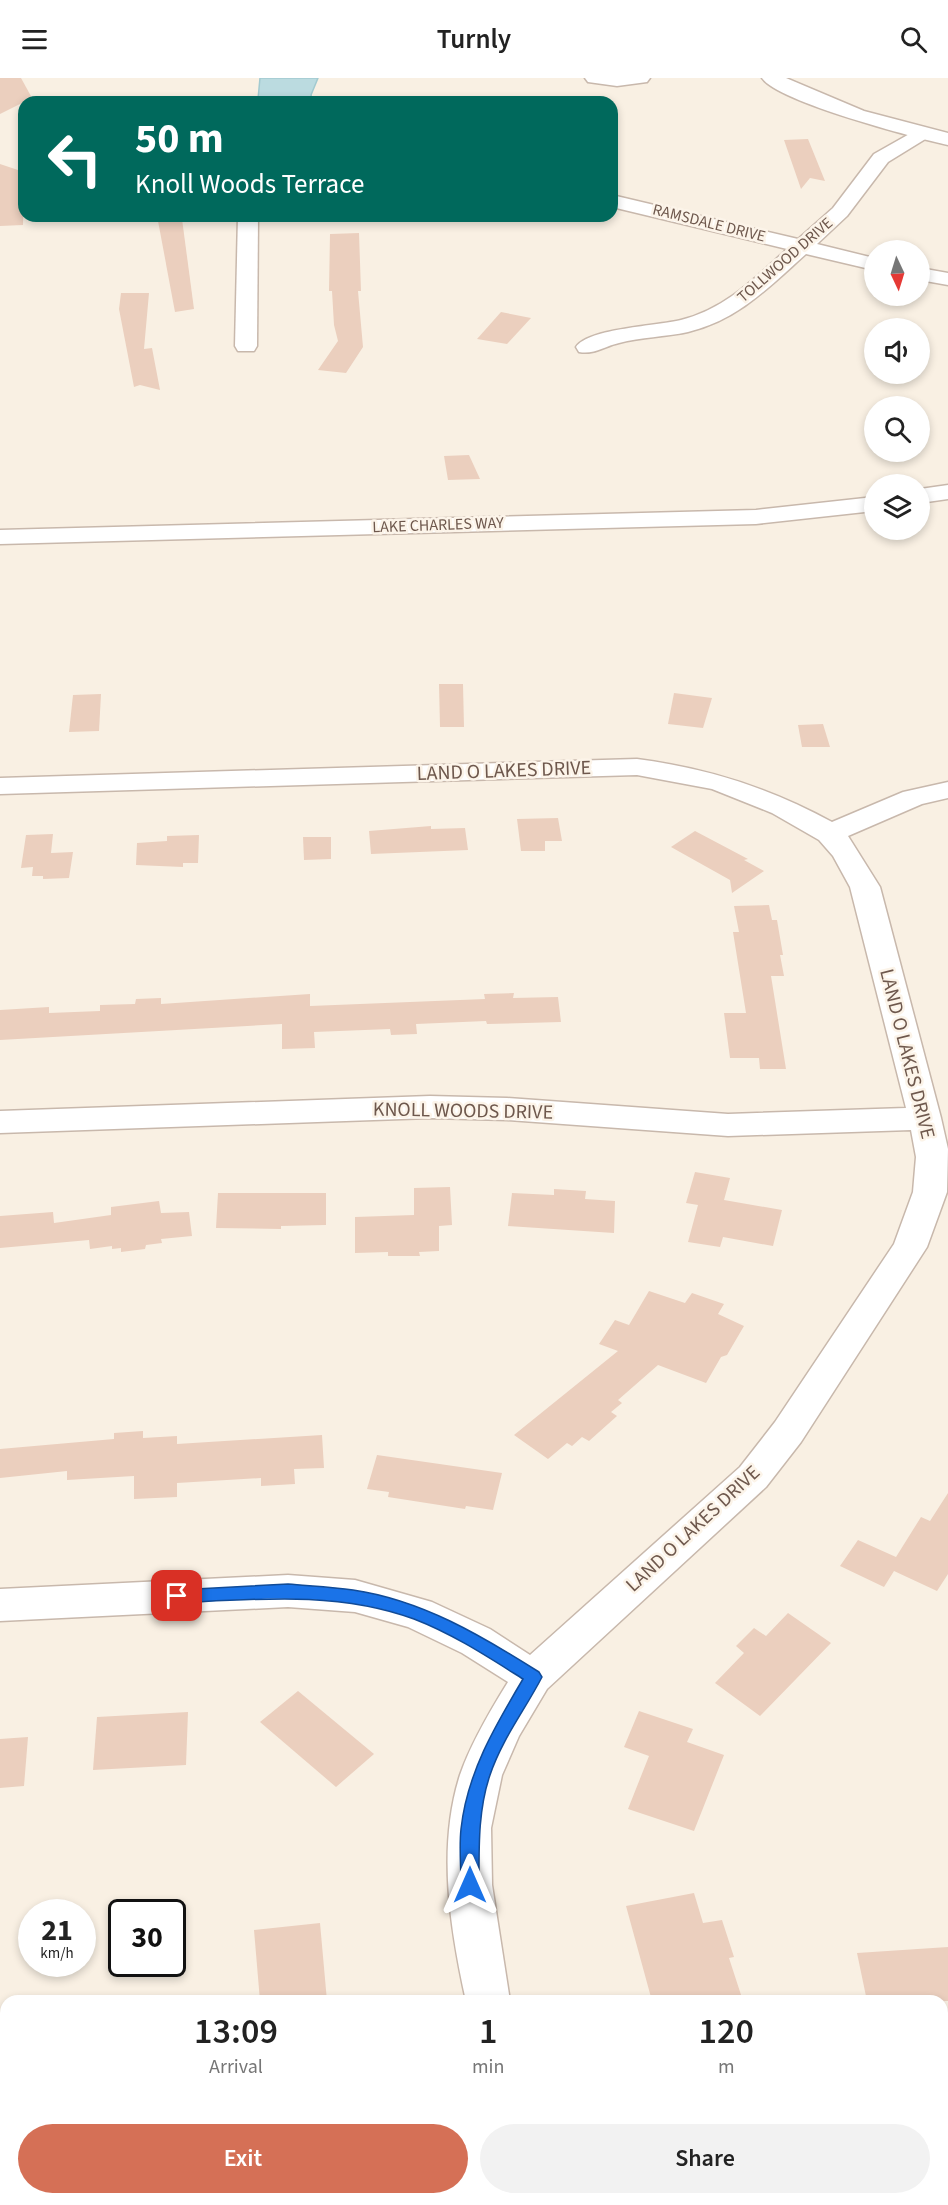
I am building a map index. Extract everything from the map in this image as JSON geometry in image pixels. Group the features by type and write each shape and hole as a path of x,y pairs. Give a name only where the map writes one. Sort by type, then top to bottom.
{"street":[{"path":"594,78 617,81 641,78"},
{"path":"771,78 834,107 921,134 948,139"},
{"name":"TOLLWOOD DRIVE","path":"587,347 614,338 685,326 720,314 742,300 840,212 881,159 921,134"},
{"name":"RAMSDALE DRIVE","path":"618,202 864,262"},
{"path":"246,346 248,222"},
{"path":"930,276 948,279"},
{"path":"930,495 948,492"},
{"name":"LAKE CHARLES WAY","path":"0,537 746,517 841,510 864,506"},
{"name":"LAND O LAKES DRIVE","path":"0,786 637,767 690,773 740,787 784,807 829,834 850,859 865,887 926,1118 933,1157 930,1192 910,1247 788,1432 753,1478 533,1677 503,1727 481,1775 470,1828 470,1885 487,1995"},
{"path":"829,834 913,798 948,790"},
{"name":"KNOLL WOODS DRIVE","path":"0,1122 430,1107 507,1109 728,1125 814,1124 926,1118"},
{"path":"0,1605 288,1591 355,1596 418,1613 476,1641 533,1677"}],"water":[{"path":"260,78 318,78 311,96 258,96"}],"building":[{"path":"0,78 21,78 31,96 18,96 18,105 0,114"},
{"path":"808,139 825,181 810,178 801,189 784,140"},
{"path":"0,164 18,170 18,222 23,222 23,225 0,226"},
{"path":"158,222 182,222 194,309 175,312"},
{"path":"359,233 361,291 358,291 363,347 346,373 318,370 338,341 334,325 332,291 329,291 330,234"},
{"path":"121,293 149,293 144,349 152,348 160,390 140,385 134,387 119,309"},
{"path":"501,312 531,318 507,344 477,339"},
{"path":"469,455 480,479 448,480 444,456"},
{"path":"439,684 463,684 464,727 440,727"},
{"path":"674,693 712,698 703,728 668,724"},
{"path":"101,694 99,731 69,732 73,695"},
{"path":"823,724 830,747 802,747 798,725"},
{"path":"558,818 562,841 545,841 545,851 521,851 517,819"},
{"path":"431,826 431,829 465,828 468,850 371,854 369,831"},
{"path":"695,831 748,859 744,860 764,871 732,893 730,880 671,847"},
{"path":"53,834 51,853 73,852 69,878 43,879 43,876 32,876 33,867 21,868 26,835"},
{"path":"199,835 198,863 183,863 183,867 136,865 137,843 167,841 167,836"},
{"path":"303,837 331,837 331,859 304,860"},
{"path":"769,905 772,920 777,920 783,955 780,955 784,976 771,976 786,1069 760,1069 759,1058 730,1058 724,1013 746,1013 733,932 739,932 734,906"},
{"path":"514,993 513,998 558,997 561,1022 487,1024 486,1021 416,1024 417,1034 391,1035 390,1029 314,1032 315,1048 282,1049 282,1024 0,1040 0,1010 49,1007 49,1013 100,1011 100,1005 135,1004 136,999 161,998 161,1004 310,994 310,1006 485,999 484,994"},
{"path":"695,1172 730,1178 724,1200 782,1210 773,1246 723,1237 720,1247 688,1242 698,1205 686,1203"},
{"path":"450,1187 452,1225 439,1226 439,1251 419,1252 420,1256 388,1256 388,1252 355,1253 355,1217 414,1215 414,1188"},
{"path":"554,1189 586,1191 585,1199 615,1201 614,1233 508,1226 512,1193 554,1195"},
{"path":"218,1193 326,1193 326,1225 281,1226 281,1229 216,1228"},
{"path":"159,1201 161,1213 189,1212 192,1236 161,1239 162,1243 146,1245 145,1249 121,1252 121,1248 112,1249 112,1246 90,1249 89,1240 0,1248 0,1216 53,1212 54,1223 111,1215 111,1207"},
{"path":"649,1291 685,1303 692,1293 724,1304 718,1314 744,1326 727,1355 721,1357 706,1383 658,1365 618,1400 622,1403 611,1412 617,1416 589,1441 582,1437 572,1446 567,1443 548,1459 514,1435 618,1351 599,1344 615,1320 629,1325"},
{"path":"143,1431 143,1438 177,1436 177,1444 322,1435 324,1468 294,1469 295,1484 261,1486 261,1478 177,1483 177,1497 134,1499 134,1476 67,1480 67,1471 0,1478 0,1449 114,1439 114,1433"},
{"path":"377,1455 502,1473 493,1510 466,1506 465,1509 388,1497 389,1492 367,1489"},
{"path":"948,1493 948,1574 937,1591 894,1571 884,1587 840,1566 858,1540 896,1557 921,1517 930,1521"},
{"path":"788,1613 831,1643 760,1716 715,1683 744,1653 736,1646 754,1628 766,1636"},
{"path":"298,1691 374,1754 336,1787 260,1722"},
{"path":"639,1711 693,1729 687,1742 724,1755 694,1831 628,1809 649,1756 624,1747"},
{"path":"188,1712 186,1765 93,1770 97,1717"},
{"path":"28,1737 24,1786 0,1788 0,1739"},
{"path":"694,1893 703,1923 722,1920 734,1957 729,1958 741,1995 650,1995 626,1906"},
{"path":"320,1923 326,1995 259,1995 254,1930"},
{"path":"948,1947 948,1995 866,1995 857,1953"}],"route":[{"path":"177,1596 288,1591 355,1596 418,1613 476,1641 533,1677 503,1727 481,1775 470,1828 470,1885"}]}
